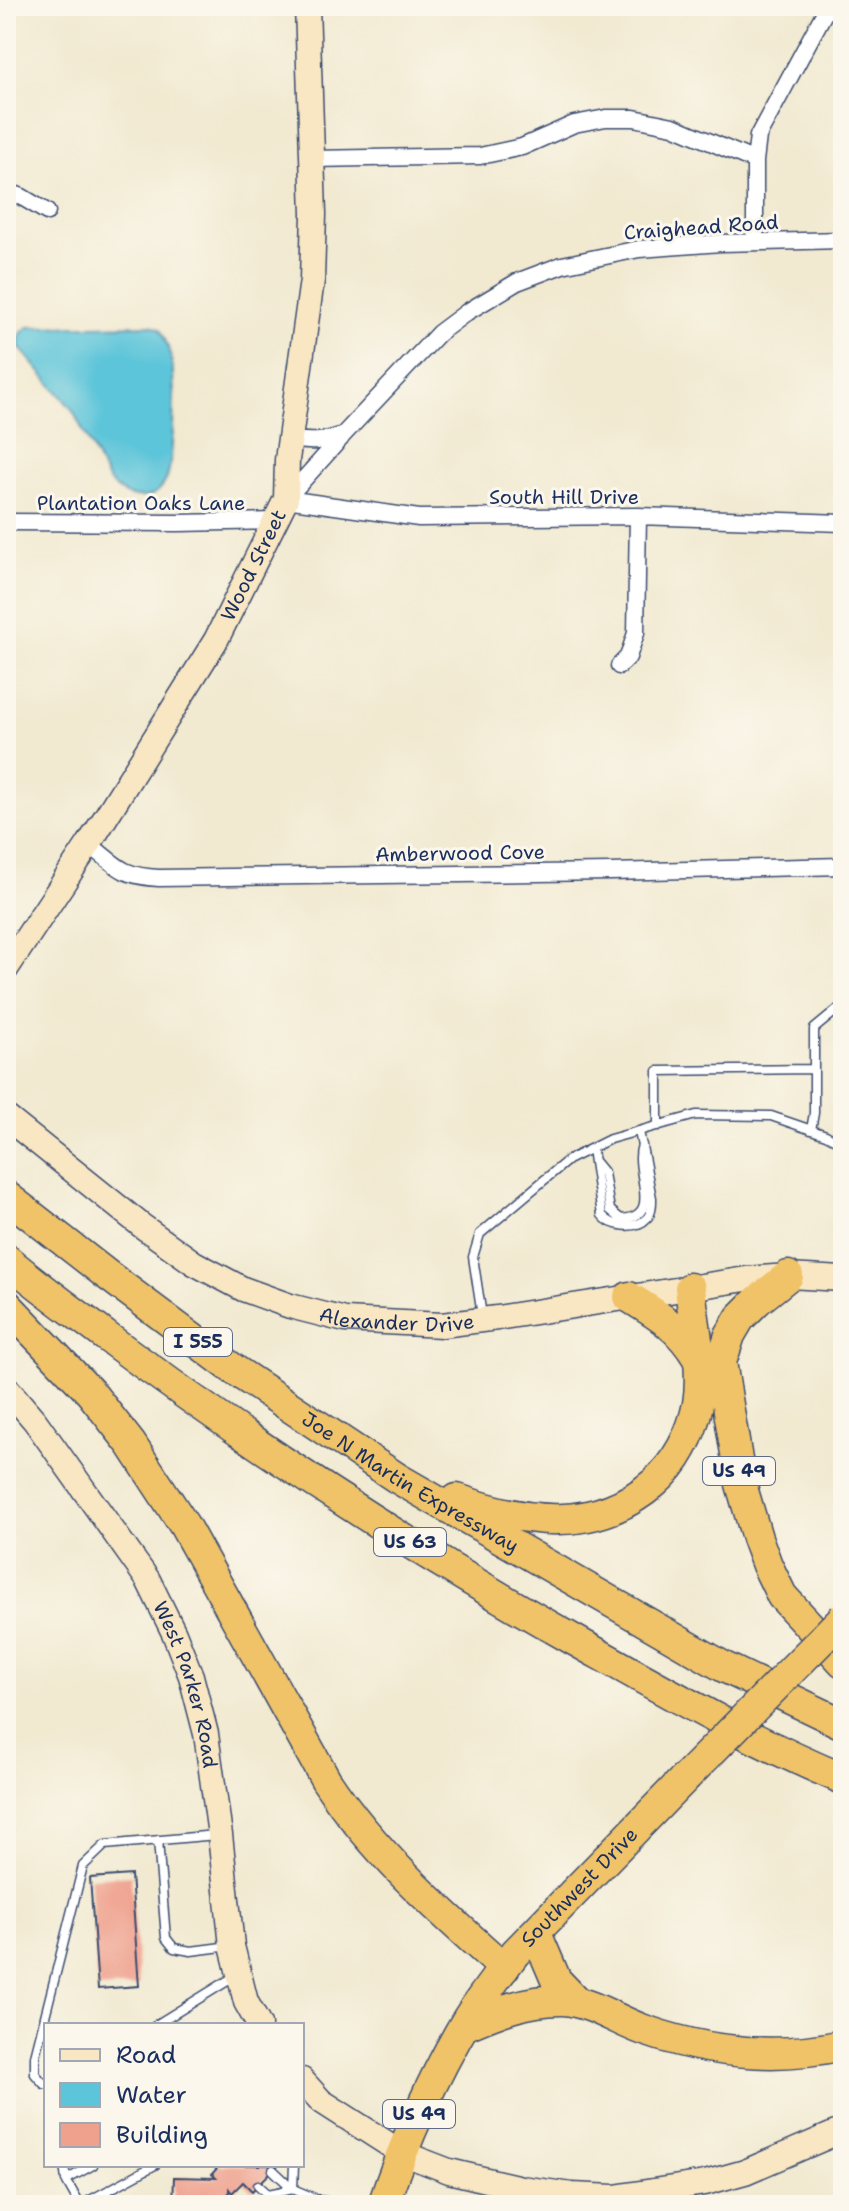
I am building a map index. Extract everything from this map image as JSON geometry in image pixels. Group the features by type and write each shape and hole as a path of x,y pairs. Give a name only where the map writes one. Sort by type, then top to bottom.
{"highway":[{"name":"Joe N Martin Expressway","path":"6,1196 224,1362 397,1478 724,1667 843,1724"},
{"name":"US 63","path":"6,1259 54,1299 193,1401 473,1582 688,1705 785,1755 843,1779"},
{"path":"397,1478 480,1507 526,1518 569,1520 604,1513 629,1501 661,1476 676,1459 693,1425 699,1374 709,1359 740,1318 788,1276"},
{"name":"US 49","path":"699,1286 709,1359 741,1484 767,1565 782,1596 843,1662"},
{"path":"629,1297 669,1322 709,1359"},
{"path":"6,1304 91,1393 131,1444 184,1525 326,1780 348,1811 408,1880 504,1968"},
{"name":"Southwest Drive","path":"383,2205 432,2085 464,2026 515,1953 843,1618"},
{"path":"536,1933 556,1980 576,2001"},
{"path":"464,2026 521,2004 549,2000 576,2001 641,2029 716,2050 782,2054 843,2045"}],"street":[{"name":"Wood Street","path":"6,969 89,844 216,640 281,510 312,280 314,214 307,6"},
{"path":"755,242 758,136 828,6"},
{"path":"312,159 480,156 522,147 574,124 606,118 634,118 673,126 755,161"},
{"path":"6,191 47,212"},
{"name":"Craighead Road","path":"281,510 343,435 422,349 467,312 517,282 562,265 666,246 843,240"},
{"path":"291,439 308,443 325,442 343,435"},
{"name":"South Hill Drive","path":"281,510 419,518 638,516 843,523"},
{"name":"Plantation Oaks Lane","path":"6,522 178,523 281,510"},
{"path":"619,666 628,657 636,633 638,516"},
{"name":"Amberwood Cove","path":"89,844 120,869 137,877 159,878 843,866"},
{"name":"Alexander Drive","path":"6,1117 194,1263 243,1289 290,1306 345,1320 442,1325 699,1286 788,1276 843,1279"},
{"name":"West Parker Road","path":"6,1387 35,1421 148,1580 174,1633 191,1676 206,1734 232,1946 246,2002 258,2023"},
{"path":"304,2082 321,2101 402,2153 463,2174 572,2200 652,2198 745,2172 843,2130"}],"lane":[{"path":"811,1130 814,1113 814,1029 843,1005"},
{"path":"658,1126 658,1071 814,1069"},
{"path":"482,1320 473,1257 480,1234 568,1160 610,1139 696,1115 771,1116 843,1144"},
{"path":"592,1149 602,1215 616,1226 639,1224 652,1208 652,1198 639,1131"},
{"path":"44,2084 35,2074 35,2056 83,1866 105,1845 220,1835"},
{"path":"158,1840 166,1938 174,1948 191,1951 232,1946"},
{"path":"168,2022 238,1975"},
{"path":"64,2167 66,2180 80,2205 151,2167"},
{"path":"66,2180 89,2167"},
{"path":"293,2189 294,2167"},
{"path":"273,2170 293,2189 319,2200 347,2205"},
{"path":"258,2185 268,2194 293,2189"}],"water":[{"path":"151,325 160,329 171,359 172,441 169,471 164,484 153,494 136,497 117,490 107,478 72,409 19,347 19,340 28,327"}],"building":[{"path":"131,1875 139,1986 98,1989 90,1878"},
{"path":"218,2167 276,2167 252,2191 243,2182 232,2193 229,2189 228,2205 173,2205 174,2177 216,2178 212,2174"}]}
